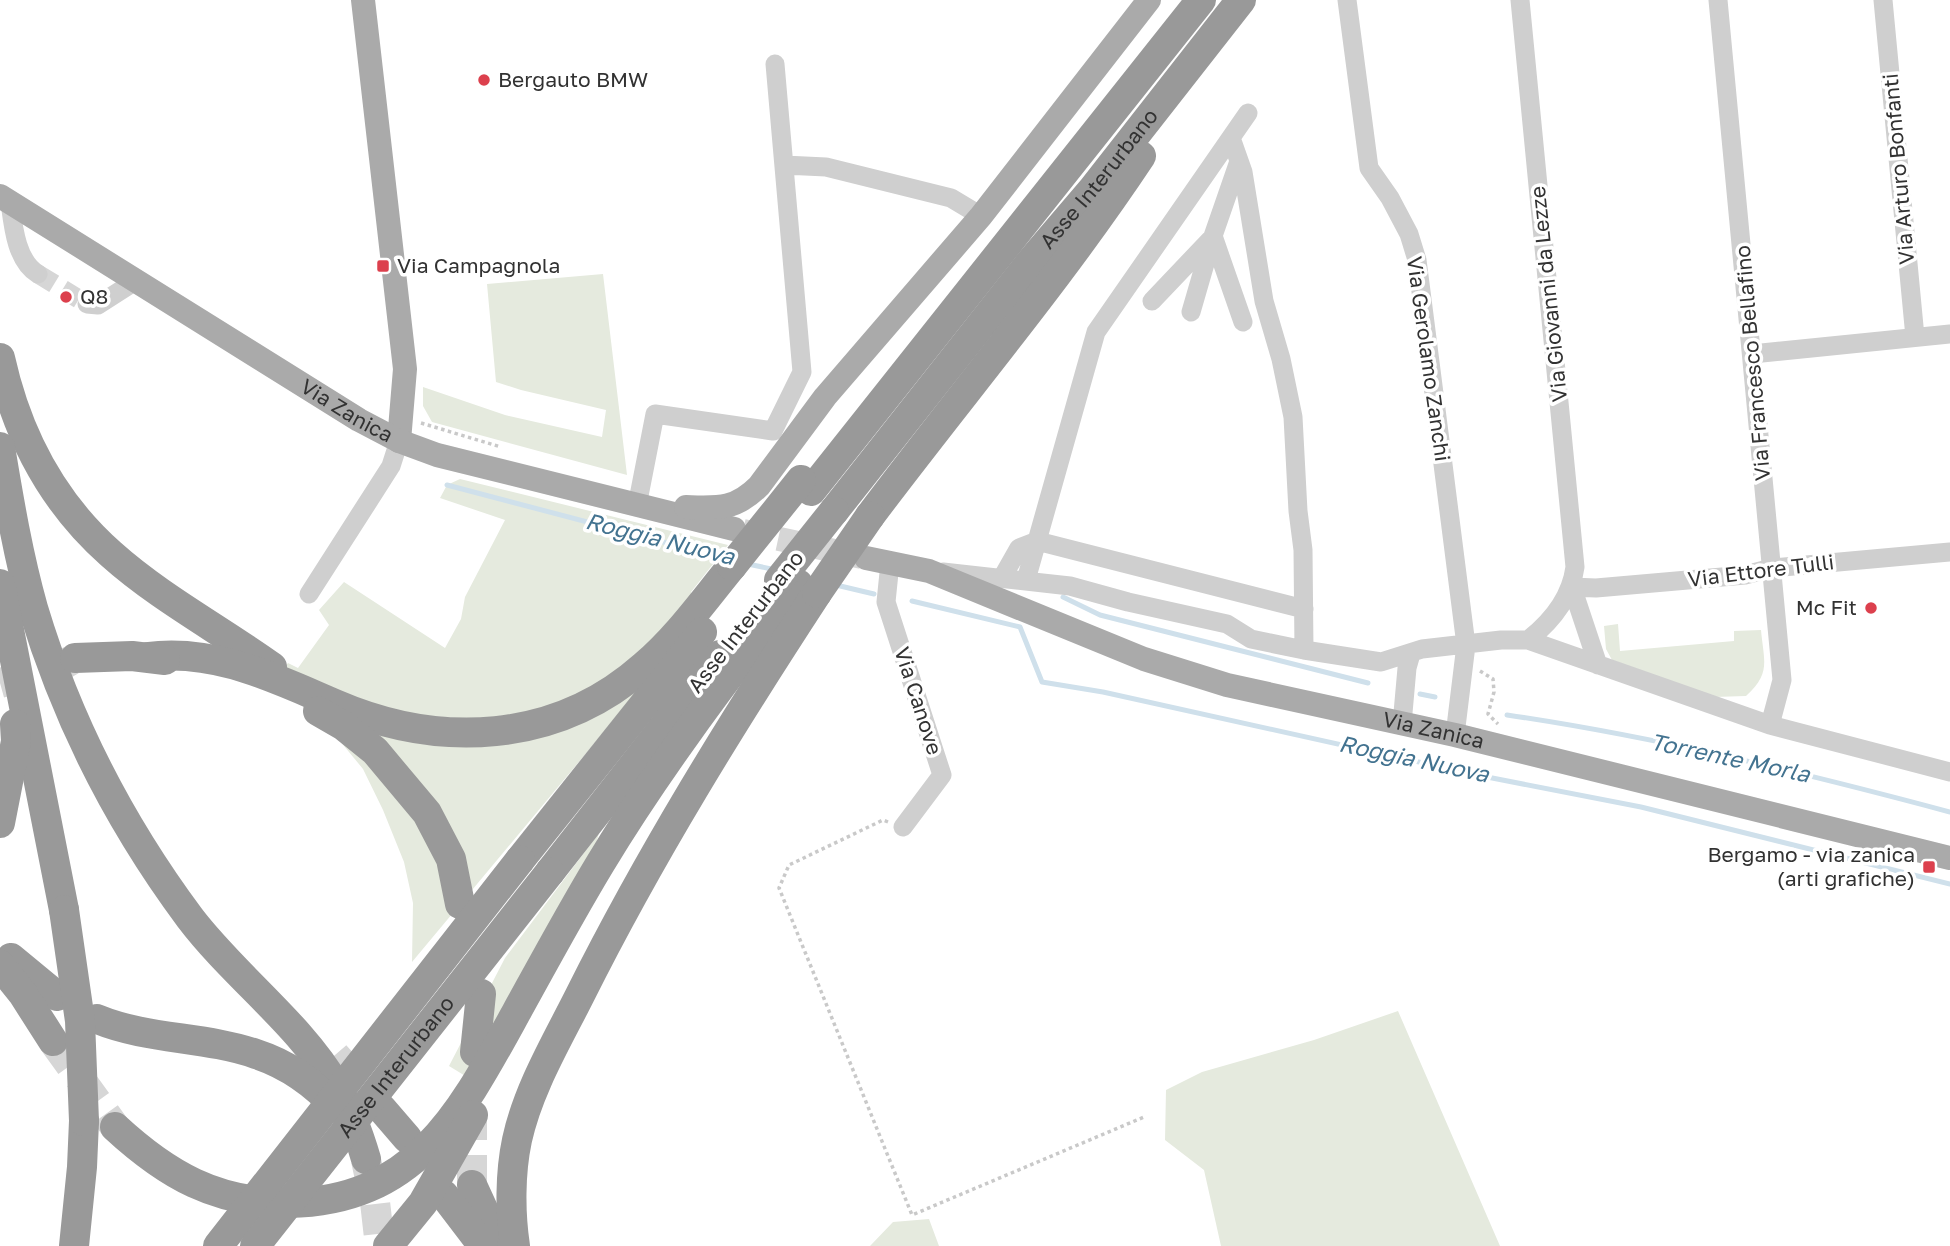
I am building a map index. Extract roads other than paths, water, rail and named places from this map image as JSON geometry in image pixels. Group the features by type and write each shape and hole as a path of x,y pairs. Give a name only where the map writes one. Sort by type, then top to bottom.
{"highway":[{"name":"Asse Interurbano","path":"218,1246 520,860 806,485 862,425 1201,0"},
{"name":"Asse Interurbano","path":"852,514 1043,271 1069,233 1093,189 1241,0"},
{"path":"115,1127 154,1160 182,1179 220,1194 260,1203 303,1202 350,1195 378,1183 426,1151 463,1106 598,866 636,805 852,514 934,430 1099,220 1145,150 1189,68"},
{"path":"0,358 9,398 30,447 52,487 79,522 112,555 141,578 303,688"},
{"path":"0,447 18,545 44,642 60,689 85,746 128,828 193,921 236,972 314,1052 336,1086 366,1159"},
{"path":"75,658 189,654 223,660 303,688 335,704 410,729 471,734 528,726 579,708 625,681 663,648 740,569"},
{"path":"0,584 64,910 80,1021 84,1121 74,1246"},
{"name":"Asse Interurbano","path":"255,1246 550,872 798,586"},
{"path":"515,1246 513,1201 517,1140 532,1095 643,876 710,760 798,586"},
{"path":"44,642 160,852 254,970 335,1055"},
{"path":"0,823 16,741 12,650"},
{"path":"147,657 263,686 333,720 375,751 427,813 451,859 460,904"},
{"path":"388,1246 424,1203 677,748"},
{"path":"0,950 57,996"},
{"path":"0,965 23,994 53,1041"},
{"path":"475,1052 481,994"},
{"path":"97,1019 154,1035 230,1046 258,1054 308,1081 336,1106 355,1130"},
{"path":"382,1109 407,1138"},
{"path":"472,1185 500,1246"},
{"path":"444,1195 482,1246"}],"main road":[{"path":"363,0 405,369 399,441"},
{"path":"662,513 684,507 728,507 749,496 825,397 981,216 1149,0"},
{"name":"Via Zanica","path":"5,199 328,401 399,441 437,455 733,529"},
{"name":"Via Zanica","path":"866,558 887,583 929,571 1174,669 1227,685 1455,735 1950,858"}],"street":[{"name":"Via Gerolamo Zanchi","path":"1347,0 1369,168 1390,198 1418,260 1466,645 1455,735"},
{"name":"Via Giovanni da Lezze","path":"1520,0 1575,567 1572,587 1598,665"},
{"name":"Via Francesco Bellafino","path":"1718,0 1782,680 1770,725"},
{"name":"Via Arturo Bonfanti","path":"1883,0 1915,337"},
{"path":"637,506 655,414 773,431 802,372 775,64"},
{"path":"1026,580 1096,332 1248,113"},
{"path":"1231,138 1243,172 1264,301 1281,359 1293,417 1304,584 1304,650"},
{"path":"1191,312 1213,236 1240,162"},
{"path":"784,165 826,167 951,198 981,216"},
{"path":"5,199 14,232 29,269 38,274"},
{"path":"1152,302 1213,236"},
{"path":"1213,236 1243,323"},
{"path":"87,303 98,305 137,280"},
{"path":"1752,354 1950,334"},
{"path":"309,594 391,466 399,441"},
{"path":"1002,578 1019,548 1037,541 1304,609"},
{"name":"Via Ettore Tulli","path":"1572,587 1596,588 1745,575 1772,568 1950,552"},
{"name":"Via Zanica","path":"929,571 1070,586 1128,603 1227,624 1251,639 1304,650 1381,662 1410,654"},
{"name":"Via Canove","path":"887,583 942,775 903,827"},
{"path":"1528,640 1543,628 1572,587"},
{"path":"1402,724 1410,654 1422,649 1501,640 1528,640 1770,725 1950,772"}],"waterway":[{"name":"Roggia Nuova","path":"447,485 724,558"},
{"name":"Roggia Nuova","path":"748,564 776,570"},
{"name":"Roggia Nuova","path":"836,585 874,594"},
{"path":"1063,597 1100,615 1368,683"},
{"name":"Roggia Nuova","path":"912,601 1020,627 1042,682 1103,692 1482,776 1641,807 1950,884"},
{"name":"Torrente Morla","path":"1420,694 1435,697"},
{"name":"Torrente Morla","path":"1507,715 1730,757 1950,812"}],"tunnel":[{"path":"38,274 87,304"},
{"path":"743,531 862,557"},
{"path":"0,683 61,666 75,658"},
{"path":"53,1041 115,1127"},
{"path":"335,1055 368,1093"},
{"path":"472,1108 472,1185"},
{"path":"366,1160 375,1202 380,1246"}],"place":[{"name":"Bergauto BMW","path":"484,80"},
{"name":"Via Campagnola","path":"383,266"},
{"name":"Q8","path":"66,297"},
{"name":"Mc Fit","path":"1871,608"},
{"name":"Bergamo - via zanica (arti grafiche)","path":"1929,867"}]}
